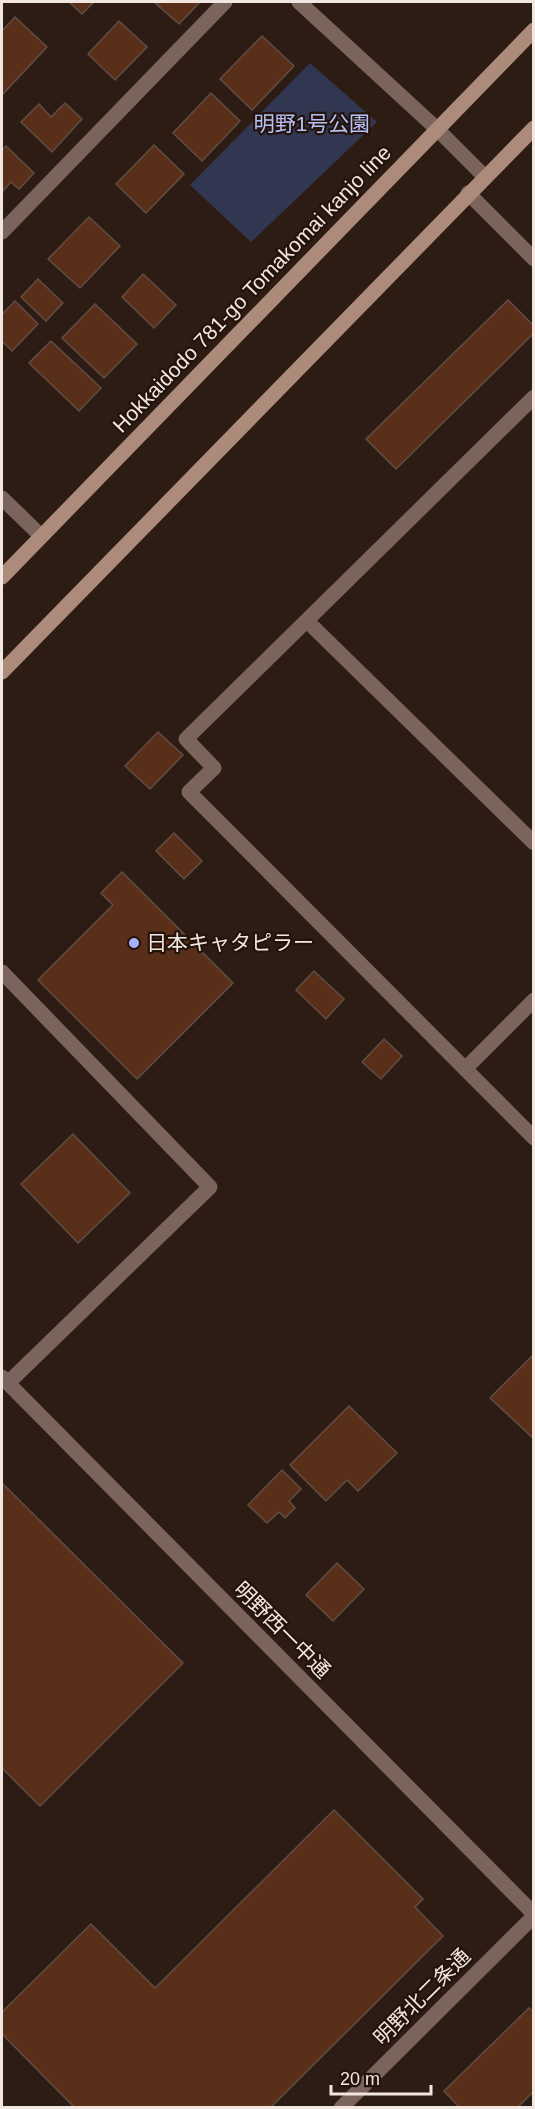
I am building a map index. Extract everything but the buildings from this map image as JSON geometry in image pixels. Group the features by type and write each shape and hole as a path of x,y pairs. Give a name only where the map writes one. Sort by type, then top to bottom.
{"main road":[{"name":"Hokkaidodo 781-go Tomakomai kanjo line","path":"2,577 534,30"},
{"path":"2,672 534,128"}],"street":[{"path":"2,232 225,2"},
{"path":"299,2 437,129 485,177"},
{"path":"468,193 534,259"},
{"path":"534,397 186,740 214,768 189,792 534,1138"},
{"path":"2,498 41,537"},
{"path":"307,621 534,843"},
{"path":"2,972 210,1187 4,1380"},
{"path":"465,1070 534,1000"},
{"name":"明野西一中通","path":"4,1380 534,1915"},
{"name":"明野北二条通","path":"341,2108 534,1915"}],"green space":[{"name":"明野1号公園","path":"310,63 377,122 251,242 190,185"}],"place":[{"name":"日本キャタピラー","path":"134,943"}]}
